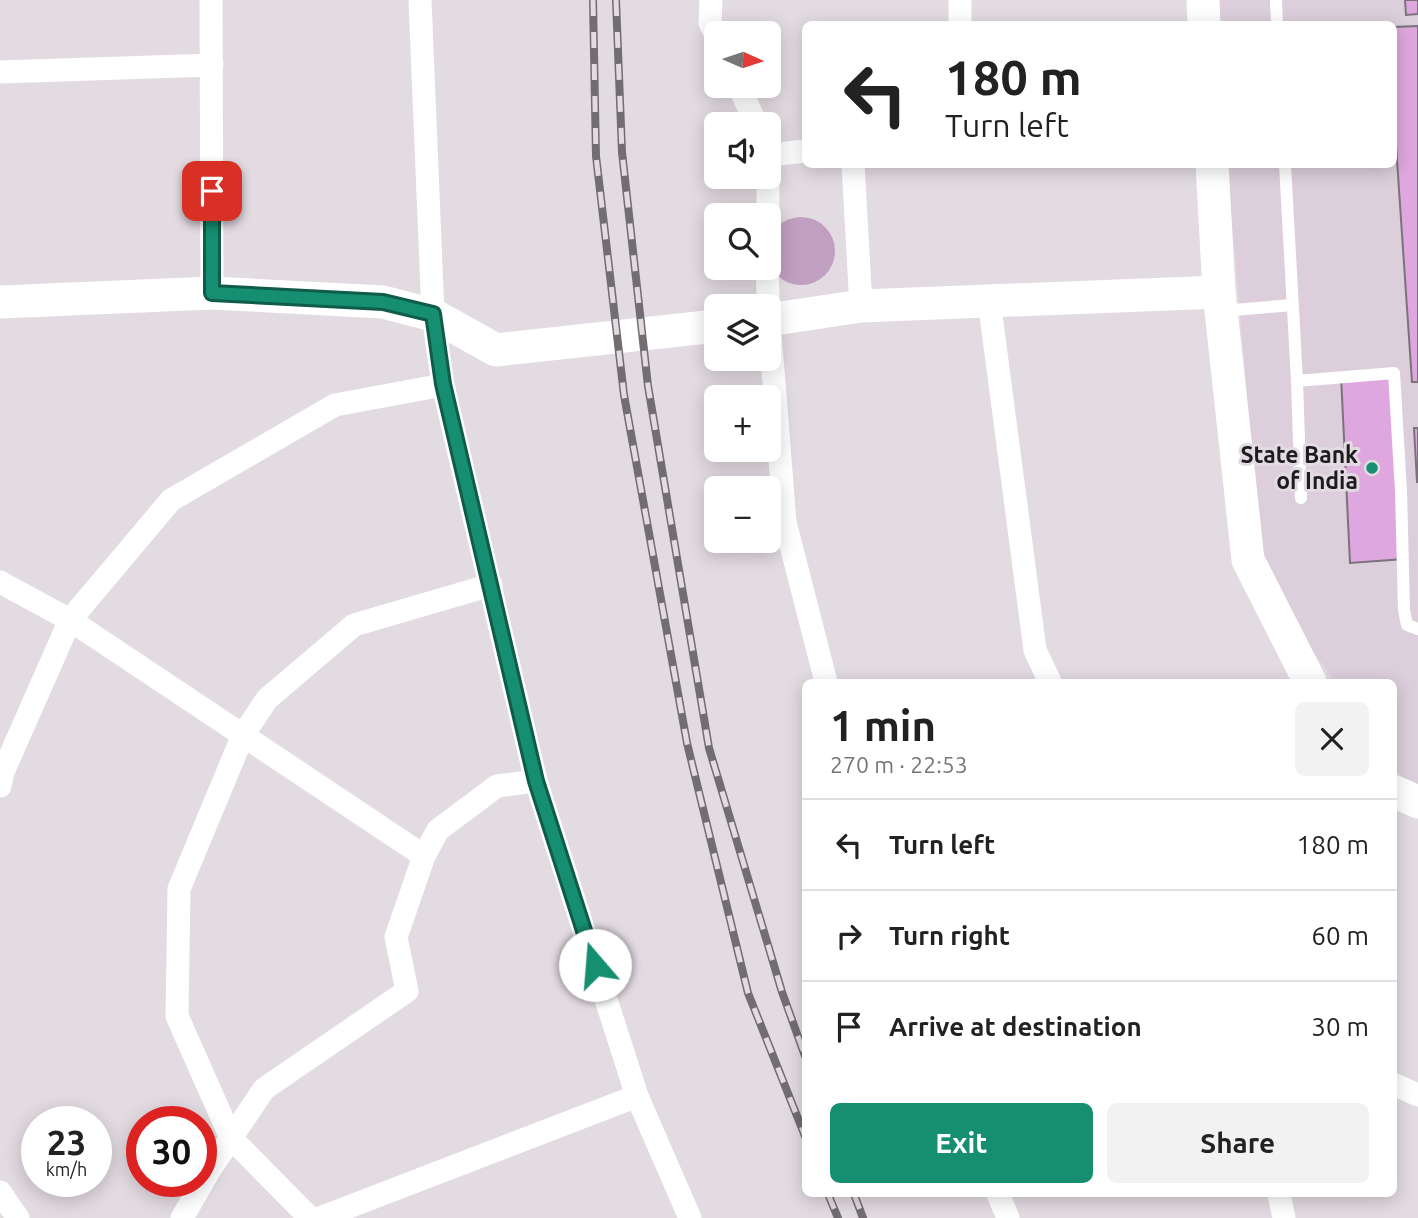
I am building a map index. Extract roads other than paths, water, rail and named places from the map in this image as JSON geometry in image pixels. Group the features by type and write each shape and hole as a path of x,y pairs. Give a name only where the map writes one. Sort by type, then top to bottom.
{"street":[{"path":"211,0 212,293"},
{"path":"420,0 433,314 443,384 536,781 637,1096 690,1218"},
{"path":"710,0 710,21"},
{"path":"960,0 960,21"},
{"path":"1203,0 1204,21"},
{"path":"0,72 212,65"},
{"path":"781,152 802,151"},
{"path":"853,168 861,306"},
{"path":"1212,168 1220,301 1248,560 1308,679"},
{"path":"0,302 212,293 383,302 433,314 496,350 704,327"},
{"path":"989,300 1035,650 1049,679"},
{"path":"781,318 861,306 989,300 1220,301"},
{"path":"773,371 785,522 824,679"},
{"path":"0,786 3,772 70,620 171,500 335,405 443,384"},
{"path":"0,582 70,620 424,856"},
{"path":"310,1218 231,1138 177,1016 179,889 243,735 267,699 355,625 491,585"},
{"path":"182,1218 209,1171 264,1089 407,992 396,937 424,856 438,830 497,786 536,781"},
{"path":"1397,793 1418,802"},
{"path":"1397,1086 1418,1096"},
{"path":"320,1218 637,1096"},
{"path":"0,1192 18,1218"},
{"path":"999,1197 1008,1218"},
{"path":"1280,1197 1284,1218"}],"lane":[{"path":"1276,0 1278,21"},
{"path":"1284,168 1301,498"},
{"path":"1220,301 1292,304"},
{"path":"1297,381 1394,373 1404,610 1407,625 1418,629"}],"railway":[{"path":"593,0 596,156 624,395 687,743 748,993 802,1128"},
{"path":"616,0 622,152 648,386 709,748 782,992 802,1048"},
{"path":"829,1197 838,1218"},
{"path":"855,1197 863,1218"}],"place":[{"name":"State Bank of India","path":"1372,468"}]}
